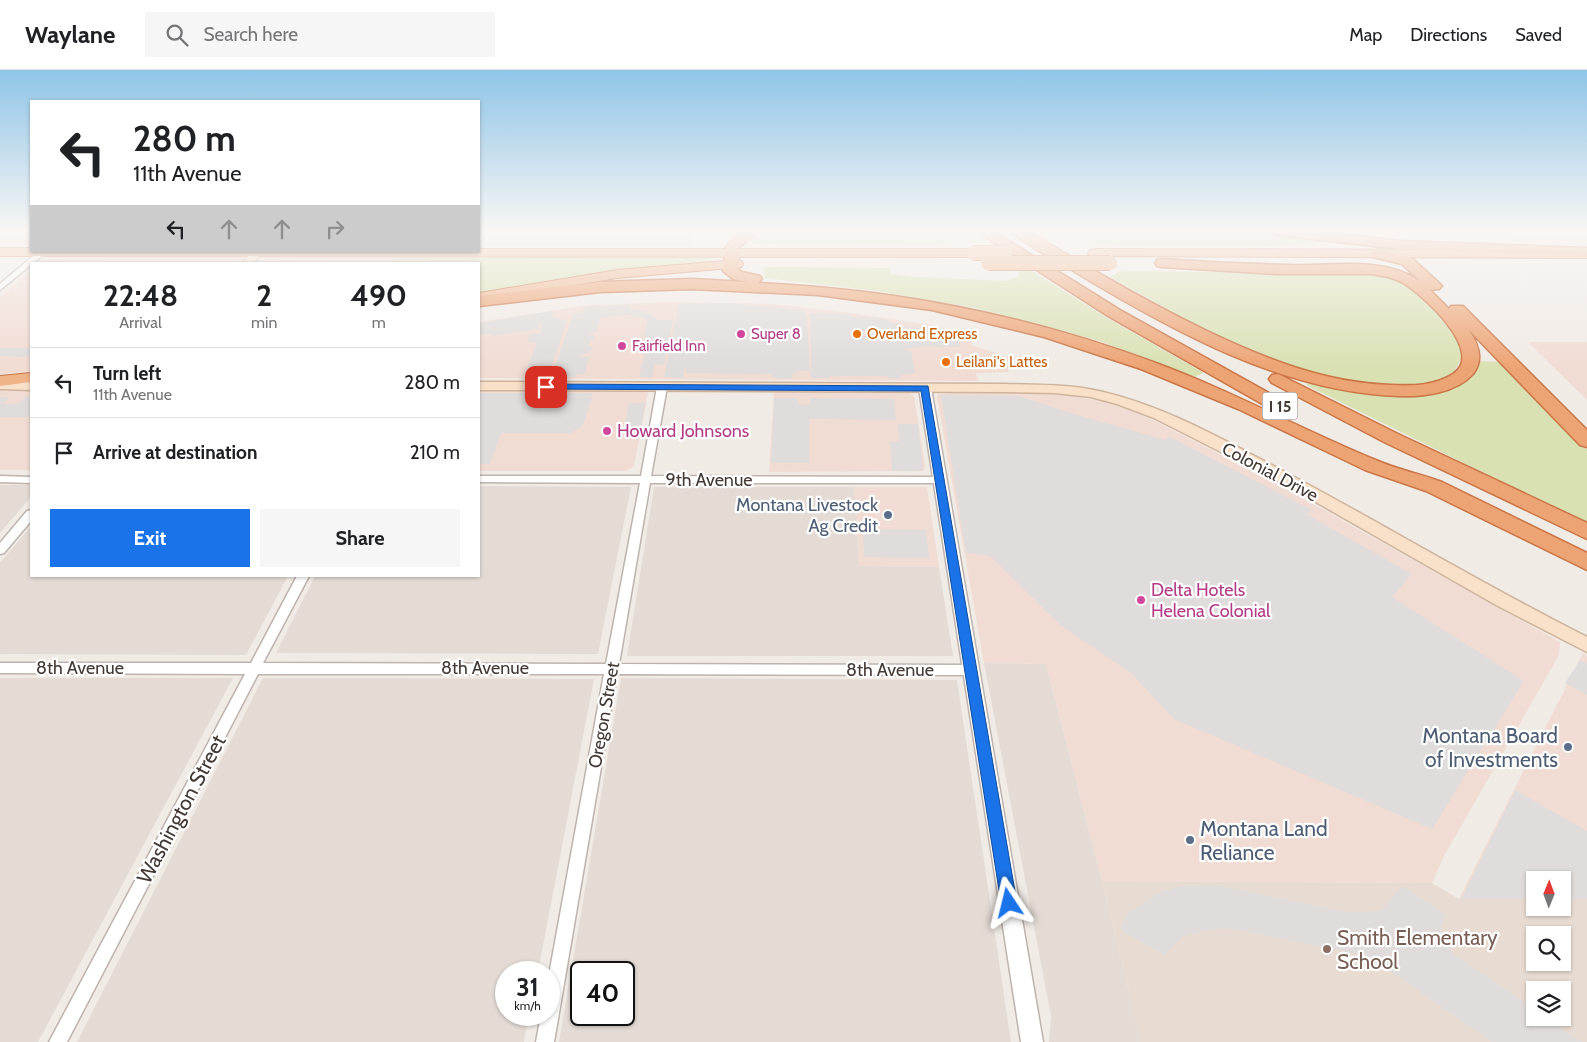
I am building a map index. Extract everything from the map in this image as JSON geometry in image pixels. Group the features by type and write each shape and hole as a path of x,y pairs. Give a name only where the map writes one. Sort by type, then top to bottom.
{"highway":[{"path":"480,297 603,276"},
{"path":"742,276 859,291 932,305 1049,333 1146,364 1244,405 1372,466 1435,487"},
{"name":"I 15","path":"1054,276 1186,355 1303,419 1587,562"},
{"name":"I 15","path":"1093,276 1225,351 1354,419 1587,532"},
{"path":"1126,296 1255,359 1286,372 1323,382 1374,390 1420,390 1453,381 1464,373 1470,364 1470,348 1457,327 1416,286 1398,276"},
{"path":"1424,276 1587,440"},
{"path":"480,301 587,288 698,284 811,289 932,305"},
{"path":"0,380 30,378"}],"main road":[{"path":"0,385 30,386"},
{"name":"Colonial Drive","path":"480,386 1057,389 1102,396 1131,404 1176,424 1290,481 1419,555 1587,645"}],"street":[{"path":"0,288 14,276"},
{"name":"Oregon Street","path":"545,1042 647,480 662,387"},
{"path":"925,388 1032,1042"},
{"path":"0,479 30,480"},
{"name":"9th Avenue","path":"480,480 940,480"},
{"path":"0,550 30,515"},
{"name":"Washington Street","path":"58,1042 302,577"},
{"name":"8th Avenue","path":"0,668 970,670"}],"shaded area":[{"path":"25,276 30,276 30,372 0,374 0,297"},
{"path":"663,302 772,304 844,312 930,325 971,335 971,345 1011,358 1008,372 976,373 978,381 480,378 480,322 582,306"},
{"path":"725,303 801,310 807,316 810,371 797,371 792,375 792,379 774,378 769,374 686,373 687,367 684,368 683,378 664,377 679,304"},
{"path":"630,305 630,309 648,312 658,320 673,320 664,364 654,365 652,377 639,377 648,339 644,336 648,321 644,318 628,315 601,317 596,332 587,333 595,336 594,340 590,340 588,347 592,347 591,351 579,356 589,357 585,374 577,374 575,377 552,374 573,314 583,313 585,311 584,307"},
{"path":"551,311 553,317 567,321 549,372 539,372 538,375 525,374 537,343 527,342 530,334 540,333 542,323 539,324 539,329 492,336 491,334 480,335 480,323"},
{"path":"811,313 847,314 854,317 878,318 907,327 953,332 951,336 963,336 966,340 958,341 960,347 917,347 901,350 911,351 915,374 905,374 900,376 900,379 889,379 888,376 830,376 830,378 811,378"},
{"path":"1528,342 1587,342 1587,400"},
{"path":"0,348 30,348 30,357 0,356"},
{"path":"0,390 30,391 30,470 0,470"},
{"path":"480,390 642,391 648,393 634,466 626,471 480,471"},
{"path":"774,391 909,393 914,396 925,466 924,471 769,472"},
{"path":"480,393 593,393 584,422 580,428 571,433 501,433 490,464 480,464"},
{"path":"1040,393 1102,401 1129,410 1159,423 1279,485 1560,642 1559,655 1444,856 1432,883 1102,881 1046,664 984,663 937,397 938,394"},
{"path":"941,395 1019,396 1164,440 1170,437 1312,510 1306,514 1412,574 1392,597 1524,681 1432,829 1174,719 1131,673 1060,625 990,556 966,553"},
{"path":"0,397 9,397 3,404 18,404 25,397 30,397 30,417 0,417"},
{"path":"774,398 797,398 799,404 807,405 810,404 810,398 894,399 896,420 809,419 809,463 771,463"},
{"path":"629,403 645,403 641,429 624,429"},
{"path":"898,424 918,424 923,469 918,471 892,471 890,442 899,441"},
{"path":"0,485 30,485 30,498 0,533"},
{"path":"480,486 631,487 598,654 276,653 314,577 480,577"},
{"path":"654,487 854,487 859,566 939,567 953,656 627,656"},
{"path":"854,487 927,487 939,567 859,566"},
{"path":"30,527 30,577 287,577 246,655 0,654 0,563"},
{"path":"863,529 926,530 929,558 864,557"},
{"path":"1583,653 1587,656 1587,899 1571,899 1571,871 1526,871 1526,899 1459,899"},
{"path":"1580,660 1587,664 1587,695 1565,683"},
{"path":"984,663 1046,664 1141,1042 1049,1042 1051,1016"},
{"path":"0,678 233,678 38,1042 0,1042"},
{"path":"263,678 594,679 540,961 495,961 495,1026 527,1026 524,1042 77,1042"},
{"path":"621,678 957,680 1011,1042 559,1042 570,977 570,1026 635,1026 635,961 573,961"},
{"path":"1515,790 1587,831 1587,899 1571,899 1571,871 1526,871 1526,899 1461,899"},
{"name":"Smith Elementary School","path":"1102,881 1432,883 1459,899 1526,899 1526,916 1571,916 1571,899 1587,899 1587,1042 1141,1042"},
{"path":"1216,885 1346,912 1366,912 1382,910 1402,886 1446,915 1441,928 1455,955 1526,1004 1526,1026 1558,1026 1582,1042 1492,1042 1370,957 1235,929 1213,929 1183,936 1164,955 1121,930 1124,919 1129,912 1163,891 1182,886"}],"green space":[{"path":"480,276 593,276 480,294"},
{"path":"765,276 909,276 1006,281 1018,276 1040,276 1109,319 1204,373 1194,377 1100,341 975,308 870,290 765,278"},
{"path":"1382,276 1405,286 1425,302 1451,332 1463,351 1458,365 1445,379 1414,386 1370,385 1323,378 1260,358 1110,277"},
{"path":"1478,361 1498,362 1587,449 1587,524 1306,385 1310,383 1346,392 1370,395 1410,395 1465,381 1474,373"}],"place":[{"name":"Super 8","path":"741,334"},
{"name":"Overland Express","path":"857,334"},
{"name":"Fairfield Inn","path":"622,346"},
{"name":"Leilani's Lattes","path":"946,362"},
{"name":"Howard Johnsons","path":"607,431"},
{"name":"Montana Livestock Ag Credit","path":"888,515"},
{"name":"Delta Hotels Helena Colonial","path":"1141,600"},
{"name":"Montana Board of Investments","path":"1568,747"},
{"name":"Montana Land Reliance","path":"1190,840"},
{"name":"Smith Elementary School","path":"1327,949"}],"route":[{"path":"546,387 925,388 1009,903"}]}
